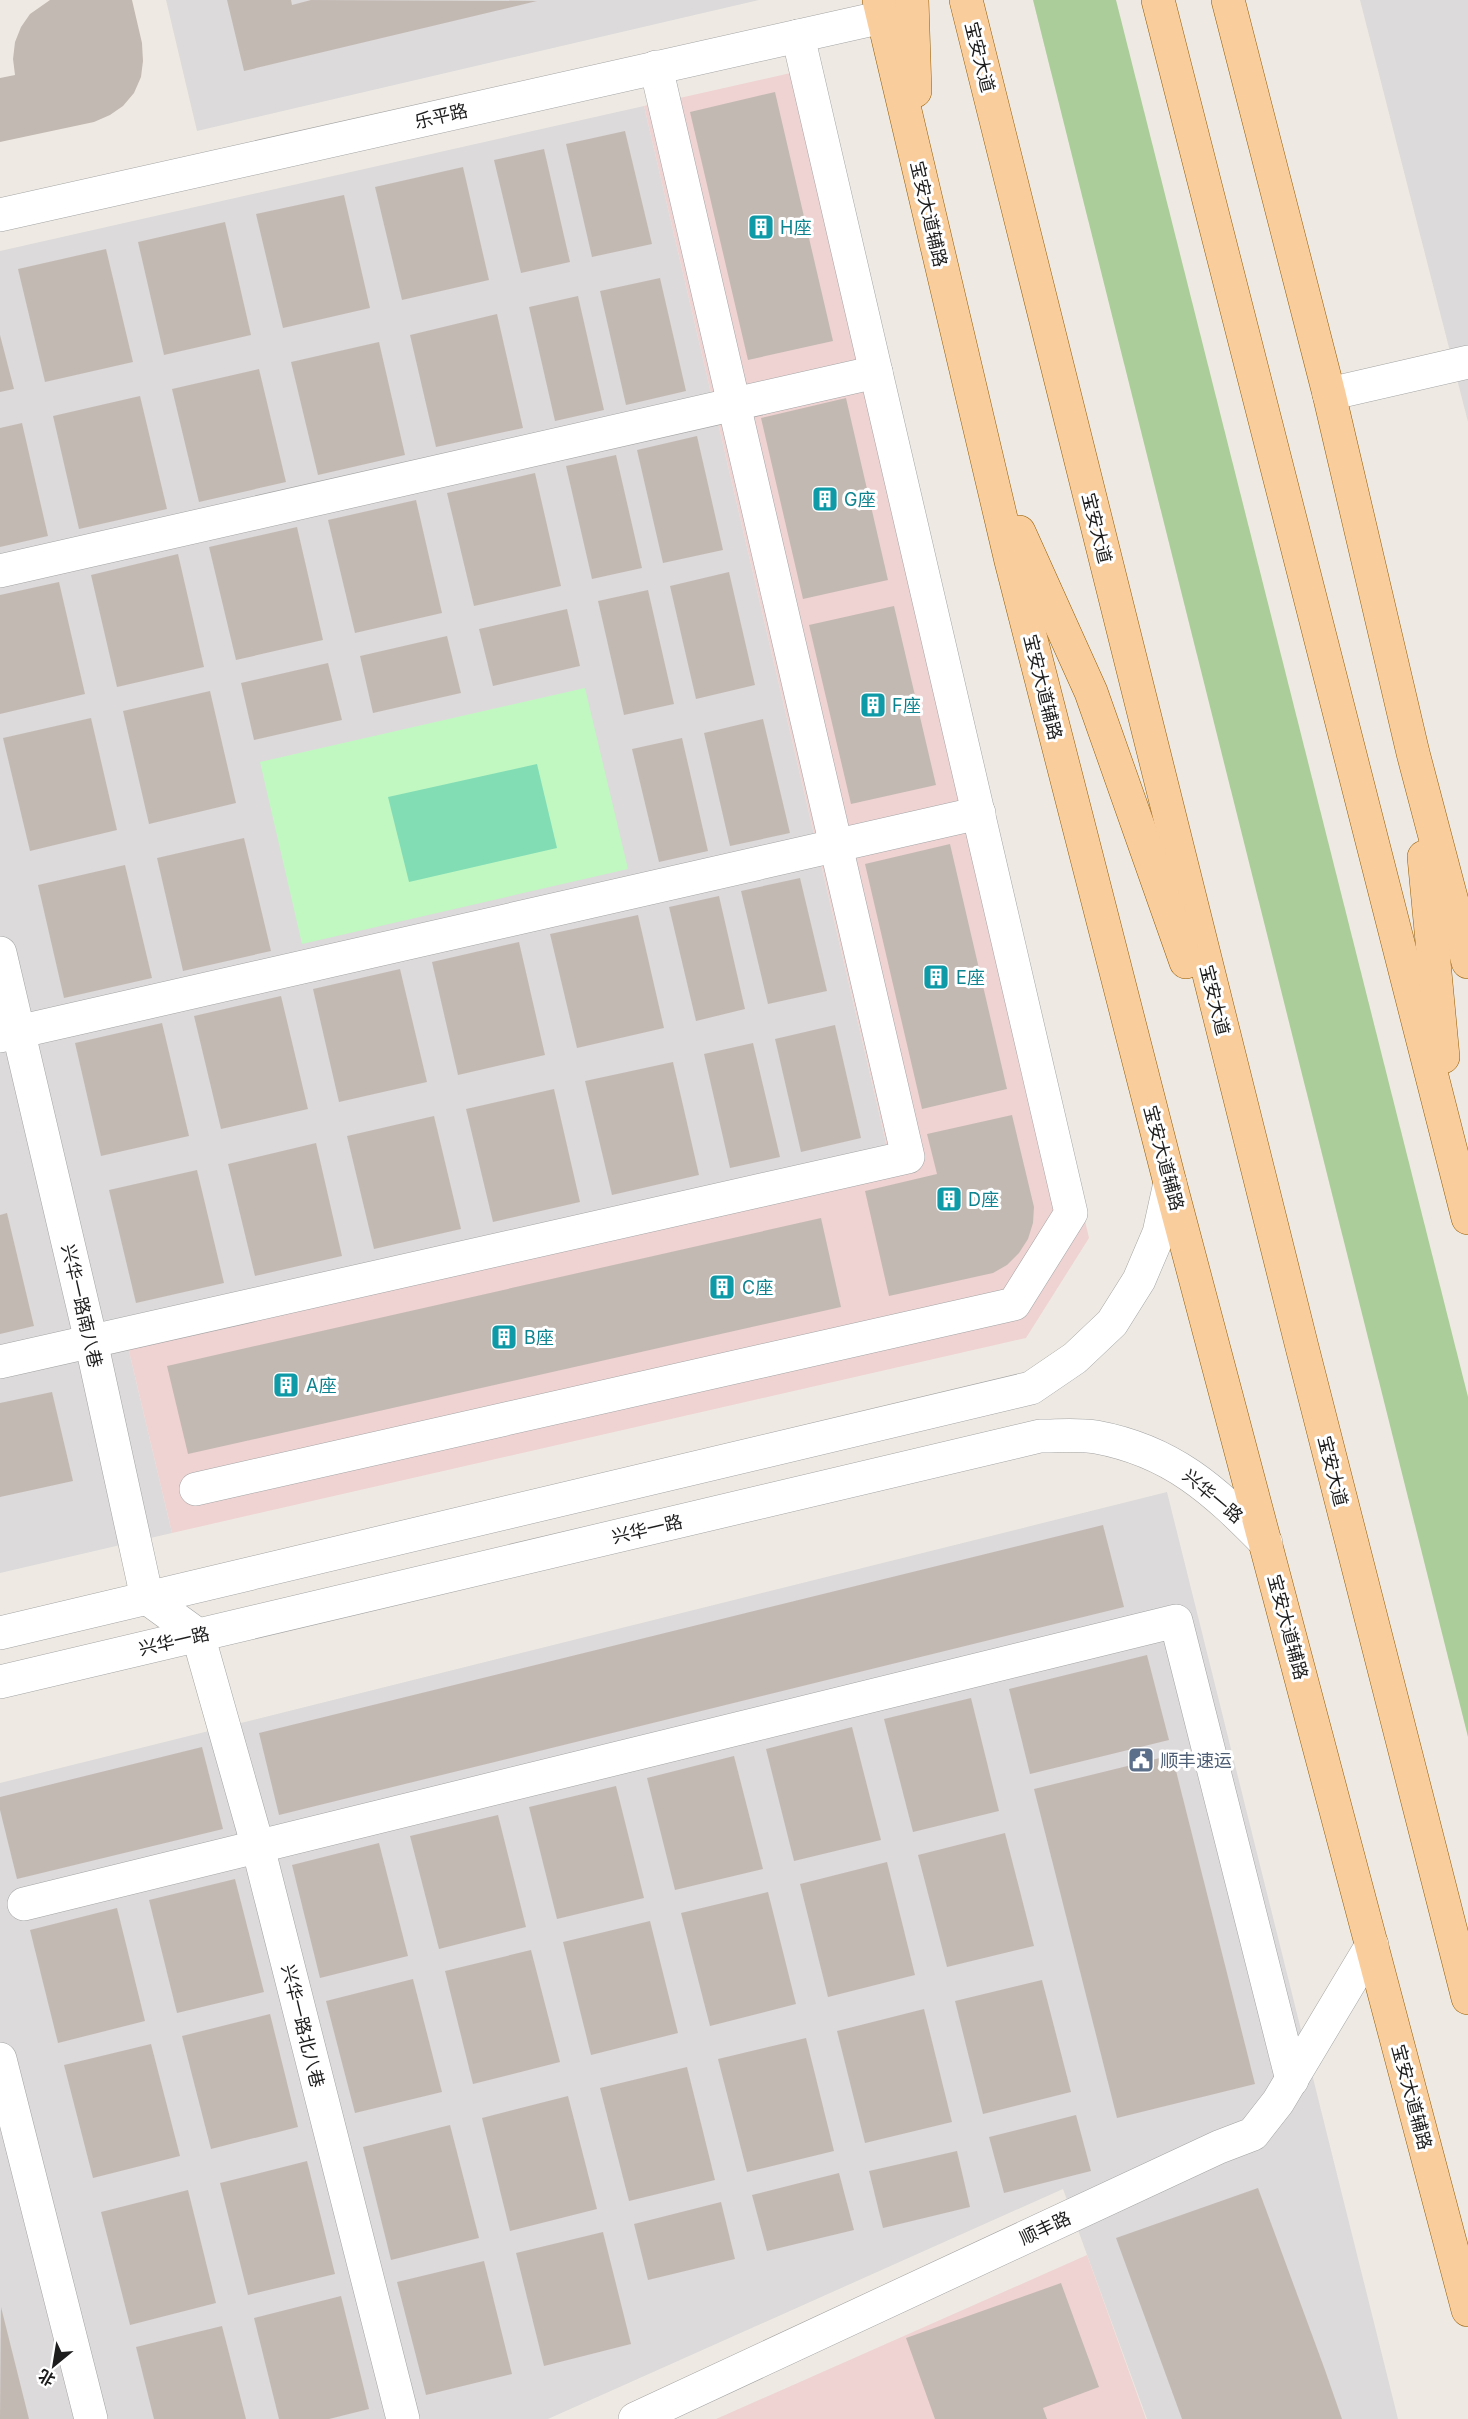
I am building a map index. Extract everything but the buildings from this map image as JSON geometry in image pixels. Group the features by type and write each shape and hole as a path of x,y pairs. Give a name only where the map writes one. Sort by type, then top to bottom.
{"main road":[{"path":"912,0 917,160"},
{"name":"宝安大道","path":"966,0 1254,1157 1468,1998"},
{"path":"1158,0 1468,1218"},
{"path":"1228,0 1329,394 1413,753 1468,962"},
{"name":"宝安大道辅路","path":"881,8 1011,561 1170,1183 1468,2310"},
{"path":"988,462 1091,692 1254,1157"},
{"path":"1413,753 1454,1163"}],"street":[{"name":"乐平路","path":"0,215 798,36 881,8"},
{"path":"196,1489 1014,1304 1071,1213 798,36"},
{"path":"0,1362 908,1157 656,67"},
{"path":"1329,394 1468,362"},
{"path":"0,571 876,372"},
{"path":"9,1034 979,813"},
{"name":"兴华一路南八巷","path":"0,953 9,1034 91,1341 147,1598"},
{"path":"0,1633 1031,1388 1075,1358 1112,1323 1139,1280 1147,1262 1159,1233 1170,1183"},
{"name":"兴华一路","path":"0,1682 1040,1436 1095,1437 1144,1451 1189,1473 1229,1506 1266,1543"},
{"path":"147,1598 198,1635"},
{"path":"24,1904 1176,1621 1292,2080"},
{"name":"兴华一路北八巷","path":"198,1635 258,1847 402,2419"},
{"name":"顺丰路","path":"635,2419 1219,2147 1253,2134 1292,2080 1372,1945"},
{"path":"0,2059 92,2419"}],"shaded area":[{"path":"166,0 759,0 197,131"},
{"path":"1360,0 1468,0 1468,422"},
{"path":"817,67 1089,1238 1026,1338 172,1533 124,1330 889,1155 644,106"},
{"path":"644,106 889,1156 124,1330 172,1533 0,1573 0,251"},
{"path":"1167,1492 1398,2419 1147,2419 1063,2189 548,2419 0,2419 0,1783"},
{"path":"1087,2255 1146,2419 716,2419"}],"green space":[{"path":"1033,0 1116,0 1468,1397 1468,1737"},
{"path":"585,688 628,869 302,944 260,762"},
{"path":"537,764 557,848 409,882 388,797"}],"place":[{"name":"H座","path":"761,227"},
{"name":"G座","path":"825,499"},
{"name":"F座","path":"873,705"},
{"name":"E座","path":"936,977"},
{"name":"D座","path":"949,1199"},
{"name":"C座","path":"722,1287"},
{"name":"B座","path":"504,1337"},
{"name":"A座","path":"286,1385"},
{"name":"顺丰速运","path":"1141,1760"}]}
